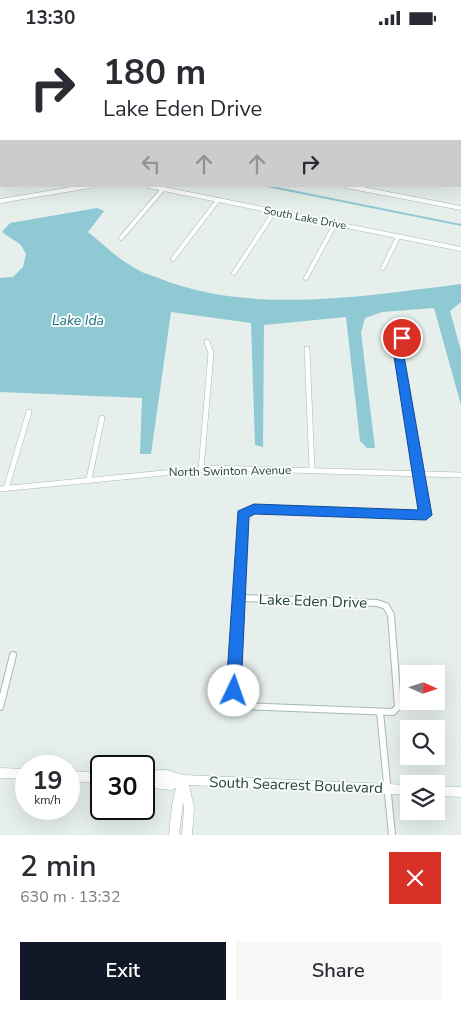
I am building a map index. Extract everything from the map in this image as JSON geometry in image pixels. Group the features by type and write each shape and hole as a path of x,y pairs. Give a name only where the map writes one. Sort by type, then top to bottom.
{"street":[{"path":"0,201 84,187"},
{"name":"South Lake Drive","path":"154,187 461,249"},
{"path":"351,187 461,208"},
{"path":"121,237 163,189"},
{"path":"173,259 218,200"},
{"path":"234,273 274,212"},
{"path":"306,278 335,224"},
{"path":"383,268 398,237"},
{"path":"392,835 380,712 244,706 237,701 234,691 242,514 247,510 426,515 398,350 402,338"},
{"path":"201,469 211,353 208,342"},
{"path":"307,349 312,470"},
{"path":"3,489 28,412"},
{"path":"89,479 102,418"},
{"name":"North Swinton Avenue","path":"3,489 201,469 312,470 461,475"},
{"name":"Lake Eden Drive","path":"238,598 377,603 386,606 391,615 399,701 398,707 392,712 380,712"},
{"path":"0,707 13,655"},
{"path":"0,773 15,774"},
{"path":"155,776 166,775 184,781"},
{"path":"155,783 171,785 184,781"},
{"path":"174,835 177,805 184,781"},
{"path":"184,781 189,808 187,835"},
{"name":"South Seacrest Boulevard","path":"184,781 400,790"},
{"path":"445,791 461,792"}],"water":[{"name":"Lake Ida","path":"97,208 104,211 88,232 110,251 139,271 196,290 233,297 271,300 348,297 461,284 461,302 450,311 461,351 461,405 434,308 382,312 365,318 361,333 375,448 367,448 360,441 346,317 264,325 263,447 255,445 251,323 171,312 151,454 140,454 142,398 0,392 0,278 13,277 23,267 26,254 21,245 2,232 10,223"}],"waterway":[{"path":"269,187 461,225"}],"route":[{"path":"234,691 242,514 247,510 254,509 426,515 398,350 402,338"}]}
